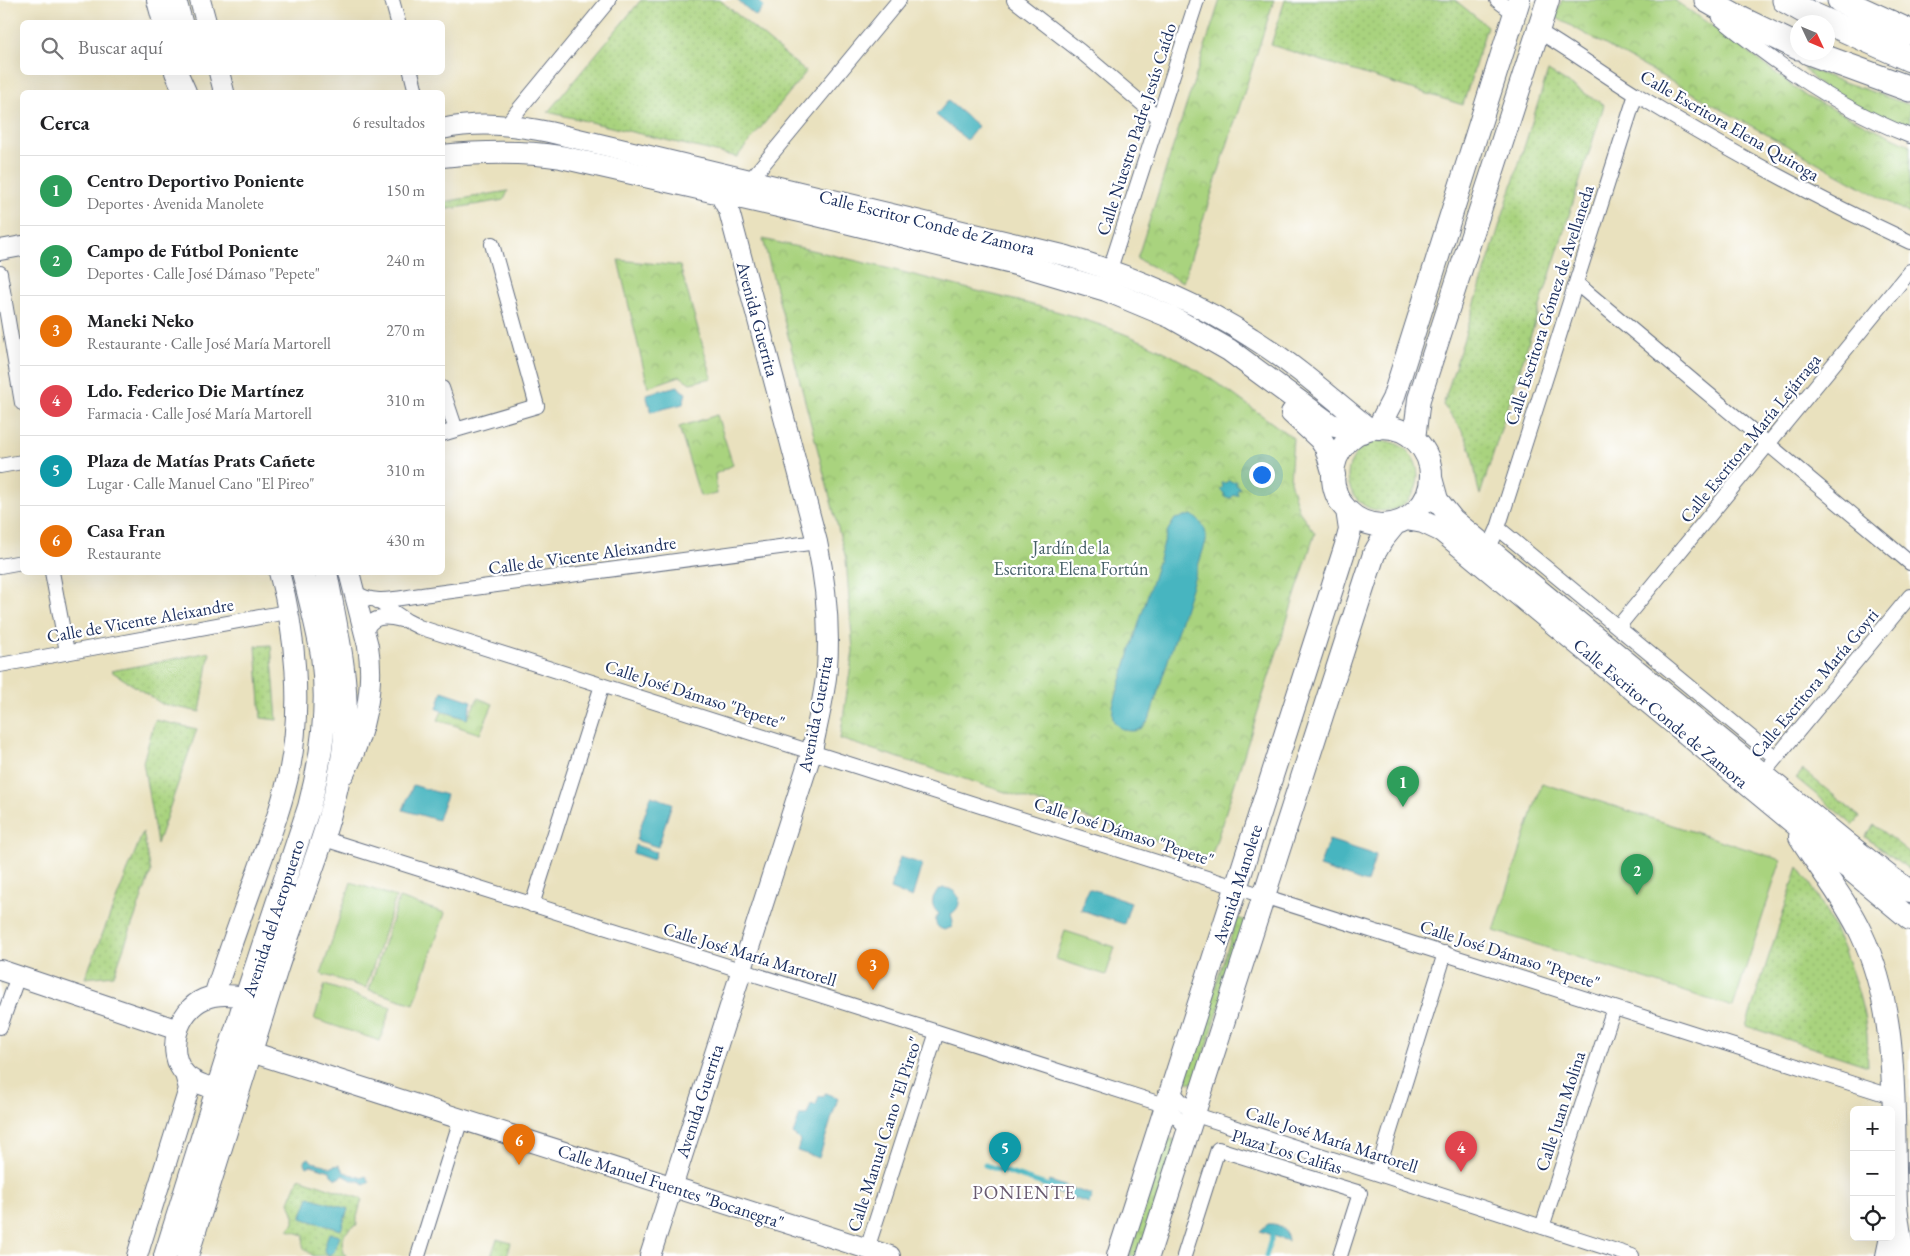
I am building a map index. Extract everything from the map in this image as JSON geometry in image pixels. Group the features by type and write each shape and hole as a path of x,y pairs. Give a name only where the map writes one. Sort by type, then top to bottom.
{"highway":[{"path":"1707,0 1742,20 1790,43"},
{"path":"1785,0 1810,14 1910,58"},
{"path":"1840,0 1910,32"},
{"path":"1830,60 1910,89"}],"main road":[{"path":"158,0 163,20"},
{"path":"175,0 180,20"},
{"path":"1414,438 1419,399 1548,0"},
{"path":"1370,430 1393,399 1517,7"},
{"path":"176,75 180,90"},
{"path":"176,75 184,90"},
{"path":"194,75 198,90"},
{"name":"Calle Escritor Conde de Zamora","path":"445,155 540,154 600,165 724,202 1083,296 1133,315 1164,330 1218,360 1287,409 1320,439 1326,448 1334,475"},
{"name":"Calle Escritor Conde de Zamora","path":"445,170 478,166 509,166 562,171 724,202 1023,265 1106,290 1170,317 1222,346 1256,368 1331,425 1370,430"},
{"path":"1391,428 1414,438 1430,463 1431,478 1424,502 1416,512 1400,522 1382,526 1369,524 1347,510 1339,500 1335,488 1334,475 1336,462 1342,449 1351,439 1370,430 1391,428"},
{"name":"Calle Escritor Conde de Zamora","path":"1431,478 1437,500 1448,514 1494,538 1770,766 1884,873 1910,891"},
{"name":"Avenida Manolete","path":"1118,1256 1346,545 1350,530 1347,510"},
{"name":"Calle Escritor Conde de Zamora","path":"1400,522 1423,522 1442,531 1910,919"},
{"name":"Avenida Manolete","path":"1148,1256 1266,896 1322,713 1374,554 1382,540 1400,522"},
{"name":"Avenida del Aeropuerto","path":"187,1256 227,1093 246,998 309,807 317,777 321,751 324,702 322,655 304,575"},
{"name":"Avenida del Aeropuerto","path":"164,1256 227,1093 252,1052 277,968 338,784 345,734 346,686 339,633 327,575"},
{"path":"1789,819 1854,918 1870,954 1882,993 1891,1049 1898,1248"}],"street":[{"path":"200,0 205,20"},
{"path":"392,0 397,20"},
{"path":"506,125 609,0"},
{"path":"751,179 899,0"},
{"path":"1014,0 1080,50 1159,118"},
{"name":"Calle Nuestro Padre Jesús Caído","path":"1110,269 1197,0"},
{"path":"1497,0 1517,7"},
{"path":"1698,0 1757,49 1828,96 1910,136"},
{"name":"Calle Escritora Elena Quiroga","path":"1538,31 1561,44 1636,94 1748,160 1847,212 1910,242"},
{"path":"412,75 416,90"},
{"name":"Calle Escritora Gómez de Avellaneda","path":"1494,538 1636,94"},
{"path":"445,152 468,125"},
{"name":"Calle Escritor Conde de Zamora","path":"445,129 468,125 506,125 550,132 1067,256 1110,269 1159,289 1206,312 1252,338 1294,368 1370,430"},
{"path":"701,168 724,202"},
{"name":"Avenida Guerrita","path":"650,1256 812,751 827,670 829,625 824,575 817,542 724,202"},
{"path":"445,407 449,432 537,406 492,244"},
{"path":"0,250 20,246"},
{"name":"Calle Escritora María Lejárraga","path":"1618,628 1910,272"},
{"path":"0,273 19,361 20,375"},
{"path":"1576,283 1910,563"},
{"path":"0,466 20,462"},
{"name":"Calle Escritor Conde de Zamora","path":"1494,538 1618,628 1770,766"},
{"name":"Calle de Vicente Aleixandre","path":"352,582 366,598 376,600 817,542"},
{"path":"0,566 20,562"},
{"path":"53,575 67,652"},
{"name":"Avenida del Aeropuerto","path":"214,996 274,825 290,768 295,735 295,676 288,612 280,575"},
{"name":"Avenida del Aeropuerto","path":"338,784 351,760 369,697 370,658 352,582"},
{"name":"Calle Escritora María Goyri","path":"1764,799 1770,766 1910,596"},
{"name":"Calle José Dámaso \"Pepete\"","path":"376,600 419,627 1894,1097"},
{"name":"Calle de Vicente Aleixandre","path":"0,664 288,612"},
{"path":"365,633 369,624 378,618 386,617 407,621"},
{"path":"532,905 602,685"},
{"name":"Calle José María Martorell","path":"323,833 334,842 937,1032 1169,1098 1191,1122 1377,1173 1632,1256"},
{"path":"1377,1173 1446,953"},
{"path":"0,1027 9,973 178,1030"},
{"path":"137,1256 189,1089 185,1074 176,1058 175,1045 178,1030 191,1008 203,999 230,994 246,998"},
{"name":"Calle Juan Molina","path":"1542,1227 1614,1008"},
{"name":"Calle Manuel Cano \"El Pireo\"","path":"867,1249 937,1032"},
{"name":"Calle Manuel Fuentes \"Bocanegra\"","path":"252,1052 890,1256"},
{"path":"185,1074 194,1081 227,1093"},
{"path":"418,1256 460,1119"},
{"name":"Plaza Los Califas","path":"1184,1256 1218,1149 1360,1193 1340,1256"},
{"path":"1895,1211 1896,1206"}],"green space":[{"path":"641,0 720,0 806,72 737,157 548,112"},
{"path":"1220,0 1274,0 1183,282 1137,259"},
{"path":"1285,0 1455,0 1487,26 1463,105 1271,45"},
{"path":"1562,0 1674,0 1734,41 1807,97 1910,145 1910,214 1555,17"},
{"path":"1804,68 1910,105 1910,136 1829,96"},
{"path":"1548,71 1604,105 1480,495 1469,445 1458,424 1443,405"},
{"path":"508,191 504,200 445,210 445,202"},
{"name":"Jardín de la Escritora Elena Fortún","path":"763,239 1023,302 1120,332 1184,362 1232,393 1293,438 1290,481 1299,511 1315,533 1211,858 840,739 853,651 846,559"},
{"path":"618,260 680,266 712,378 690,383 680,376 648,387"},
{"path":"717,415 733,465 715,474 717,494 700,496 679,427"},
{"path":"1383,441 1396,444 1408,451 1415,463 1418,476 1415,489 1408,501 1396,508 1383,511 1370,508 1358,501 1351,489 1348,476 1351,463 1358,451 1370,444"},
{"path":"271,645 277,720 261,718 256,646"},
{"path":"210,652 200,712 162,704 111,671"},
{"path":"478,698 493,704 480,734 438,720 442,711 467,719"},
{"path":"155,720 197,729 157,844 143,762"},
{"path":"1803,770 1860,817 1853,825 1796,778"},
{"path":"1542,783 1781,860 1733,1007 1494,931"},
{"path":"1874,825 1910,853 1910,870 1865,837"},
{"path":"143,832 151,872 114,975 85,978"},
{"path":"1798,867 1810,883 1832,924 1851,970 1864,1015 1868,1066 1746,1026"},
{"path":"351,882 396,897 366,988 321,974"},
{"path":"399,898 445,913 414,1004 369,990"},
{"path":"1237,918 1247,921 1195,1084 1185,1081"},
{"path":"1065,931 1115,947 1106,975 1056,959"},
{"path":"325,985 391,1007 380,1041 314,1019"},
{"path":"1167,1138 1178,1141 1140,1256 1129,1256"},
{"path":"299,1178 362,1199 357,1217 357,1225 348,1230 343,1238 342,1246 346,1256 313,1256 303,1247 304,1235 288,1230 294,1223 294,1216 289,1202"},
{"path":"497,1239 511,1243 507,1256 491,1256"}],"water":[{"path":"737,0 757,0 764,6 756,16"},
{"path":"948,101 978,126 967,140 936,115"},
{"path":"678,386 686,393 683,404 651,412 646,394"},
{"path":"1229,480 1232,482 1236,481 1236,485 1240,488 1237,491 1238,495 1234,495 1231,498 1225,497 1224,493 1220,490 1223,487 1222,483 1226,483"},
{"path":"1192,515 1203,526 1206,533 1206,541 1149,720 1136,730 1124,730 1115,723 1113,706 1168,530 1175,519"},
{"path":"442,691 472,701 467,719 437,709"},
{"path":"413,785 446,795 438,820 403,810"},
{"path":"651,796 672,803 658,847 636,840"},
{"path":"1329,840 1376,855 1367,883 1319,867"},
{"path":"635,845 656,852 653,860 633,853"},
{"path":"900,857 922,864 912,898 890,889"},
{"path":"943,888 953,891 959,898 958,907 951,914 952,927 945,930 939,928 936,924 939,914 933,903 936,893"},
{"path":"1088,888 1131,902 1124,924 1081,910"},
{"path":"825,1093 838,1098 819,1158 797,1151 800,1141 793,1134 800,1115 807,1115 811,1104 816,1105 819,1096 823,1097"},
{"path":"309,1158 312,1162 331,1168 339,1165 344,1172 362,1178 366,1176 370,1182 364,1185 361,1181 354,1181 343,1175 340,1178 335,1178 331,1175 330,1171 311,1165 307,1167 304,1161"},
{"path":"1050,1181 1092,1195 1089,1203 1047,1190"},
{"path":"309,1197 348,1209 341,1230 301,1218"},
{"path":"1268,1224 1282,1228 1286,1233 1288,1241 1260,1231"},
{"path":"329,1233 340,1236 334,1252 329,1255 326,1254 324,1249"}],"waterway":[{"path":"985,1165 1049,1186"},
{"path":"1266,1256 1272,1236"}],"place":[{"name":"Centro Deportivo Poniente","path":"1403,807"},
{"name":"Campo de Fútbol Poniente","path":"1637,895"},
{"name":"Maneki Neko","path":"873,990"},
{"name":"Casa Fran","path":"519,1165"},
{"name":"Ldo. Federico Die Martínez","path":"1461,1172"},
{"name":"Plaza de Matías Prats Cañete","path":"1005,1173"}],"district":[{"name":"PONIENTE","path":"1024,1192"}]}
